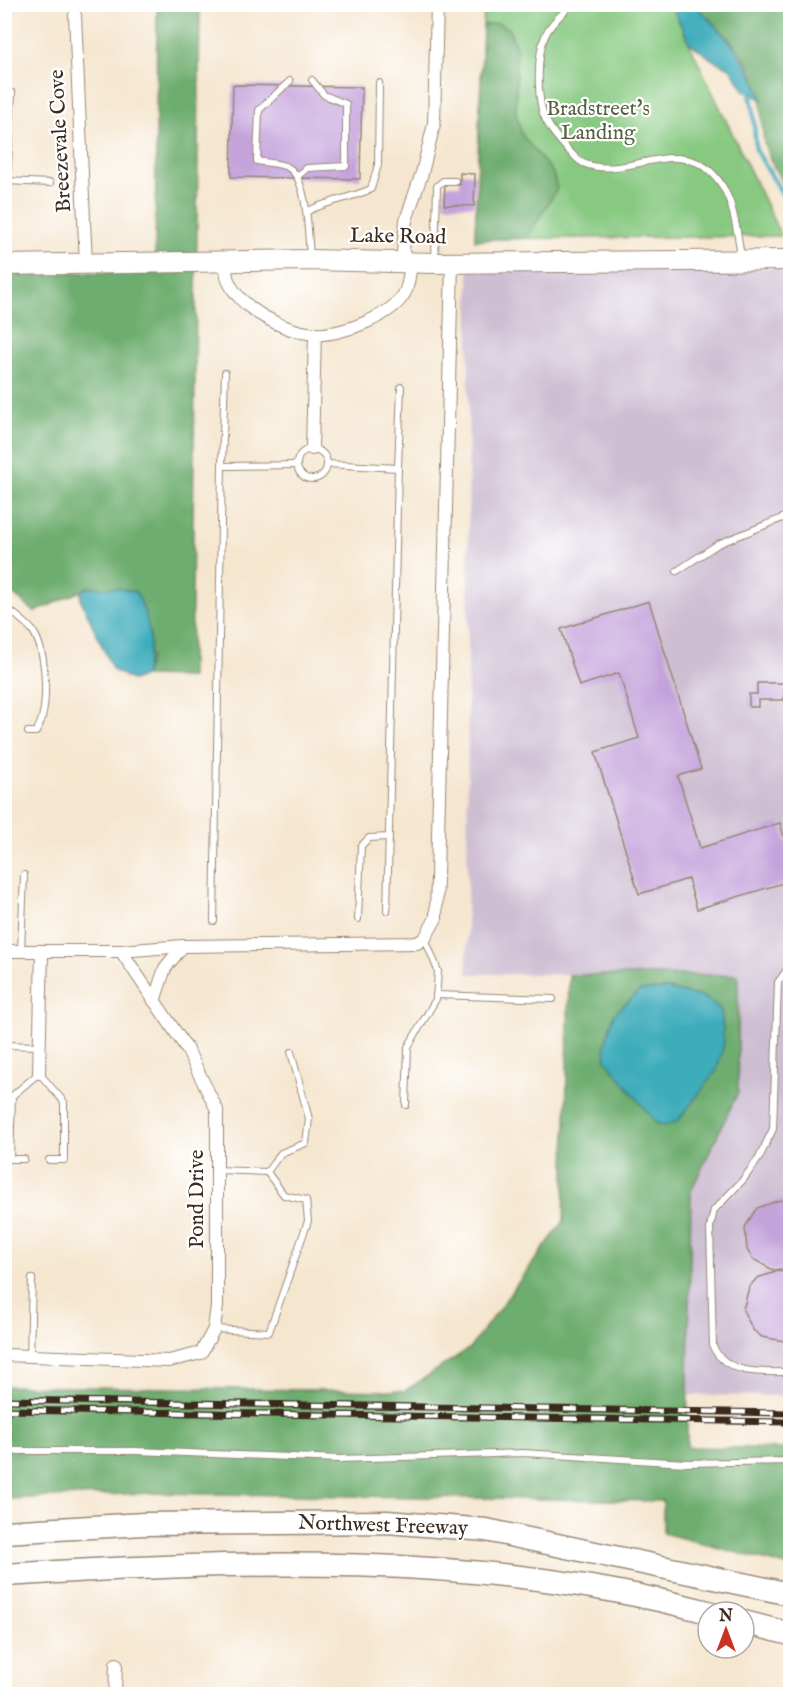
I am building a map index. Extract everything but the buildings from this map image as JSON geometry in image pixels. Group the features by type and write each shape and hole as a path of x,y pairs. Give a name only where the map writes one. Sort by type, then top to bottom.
{"highway":[{"name":"Northwest Freeway","path":"4,1532 144,1524 398,1523 486,1530 790,1594"},
{"name":"Northwest Freeway","path":"4,1575 206,1564 352,1564 532,1578 639,1594 696,1609"},
{"path":"756,1625 790,1634"}],"main road":[{"name":"Lake Road","path":"4,265 310,260 444,262 790,260"}],"street":[{"path":"226,262 227,279 248,305 268,318 315,334 364,323 384,313 397,303 406,291 406,220 422,173 434,124 436,4"},
{"name":"Breezevale Cove","path":"75,15 86,265"},
{"path":"6,951 121,951 183,946 417,943 425,938 436,918 444,262"},
{"path":"312,449 315,334"},
{"path":"154,1001 165,968 183,946"},
{"path":"39,1073 42,951"},
{"name":"Pond Drive","path":"4,1355 169,1361 201,1353 213,1329 217,1306 217,1110 187,1049 121,951"},
{"path":"116,1664 116,1695"}],"lane":[{"path":"565,11 545,35 540,57 543,113 557,138 579,161 593,167 624,168 677,159 695,161 711,171 726,191 736,222 742,260"},
{"path":"298,176 307,168 346,166 346,104 324,95 312,80"},
{"path":"290,81 259,111 257,161 287,167 298,176 306,212 310,260"},
{"path":"306,212 322,203 352,198 370,189 378,165 379,83"},
{"path":"12,93 6,181 50,183"},
{"path":"444,262 437,186 443,181 455,181"},
{"path":"214,921 225,373"},
{"path":"387,911 401,387"},
{"path":"312,449 322,453 327,464 322,476 312,479 303,477 297,465 300,454 312,449"},
{"path":"327,464 398,468"},
{"path":"222,466 297,465"},
{"path":"677,571 718,544 790,515"},
{"path":"4,606 33,632 45,671 42,722 36,732 28,732"},
{"path":"358,918 361,846 369,838 389,837"},
{"path":"21,952 24,875"},
{"path":"406,1105 408,1047 426,1019 436,995 438,971 425,938"},
{"path":"4,1026 6,951"},
{"path":"790,966 778,982 773,1129 759,1158 742,1181 714,1210 710,1227 713,1347 719,1359 733,1368 757,1372 790,1372"},
{"path":"436,995 553,999"},
{"path":"4,1045 40,1046"},
{"path":"267,1172 281,1153 306,1143 309,1119 291,1052"},
{"path":"24,1159 10,1159 12,1096 39,1073 64,1102 64,1160 49,1160"},
{"path":"217,1170 267,1172"},
{"path":"213,1329 269,1332 308,1221 306,1200 284,1195 267,1172"},
{"path":"30,1356 32,1279"},
{"path":"4,1451 136,1451 340,1460 523,1453 687,1463 790,1461"}],"shaded area":[{"path":"469,268 790,268 790,1396 687,1395 691,1191 738,1092 738,975 467,974"}],"green space":[{"name":"Bradstreet's Landing","path":"484,4 671,5 781,236 475,239"},
{"path":"157,5 200,5 191,677 144,676 151,656 89,587 35,612 5,588 4,273 155,272"},
{"path":"695,5 790,5 790,193 773,166 764,143 759,91 749,66 728,38"},
{"path":"498,23 509,29 516,47 516,113 522,135 553,173 557,189 527,238 475,240 483,25"},
{"path":"569,975 738,975 738,1092 691,1191 687,1447 790,1449 790,1567 663,1533 663,1501 152,1493 5,1499 4,1386 405,1391 470,1348 564,1221","holes":["667,989 706,998 693,1101 678,1121 640,991"]}],"water":[{"path":"671,5 695,5 706,16 743,59 762,99 745,91 730,68 713,60 690,43"},
{"path":"89,587 118,588 136,592 148,623 150,644 144,676 133,681 113,670 81,600 81,591"},
{"path":"667,989 706,998 721,1010 724,1043 717,1070 678,1121 665,1126 656,1123 606,1060 605,1045 614,1014 640,991"},
{"path":"787,1026 790,1026 790,1167 785,1167"}],"waterway":[{"path":"749,88 756,150 790,207"}],"railway":[{"path":"4,1400 790,1413"},
{"path":"4,1410 790,1422"}]}
